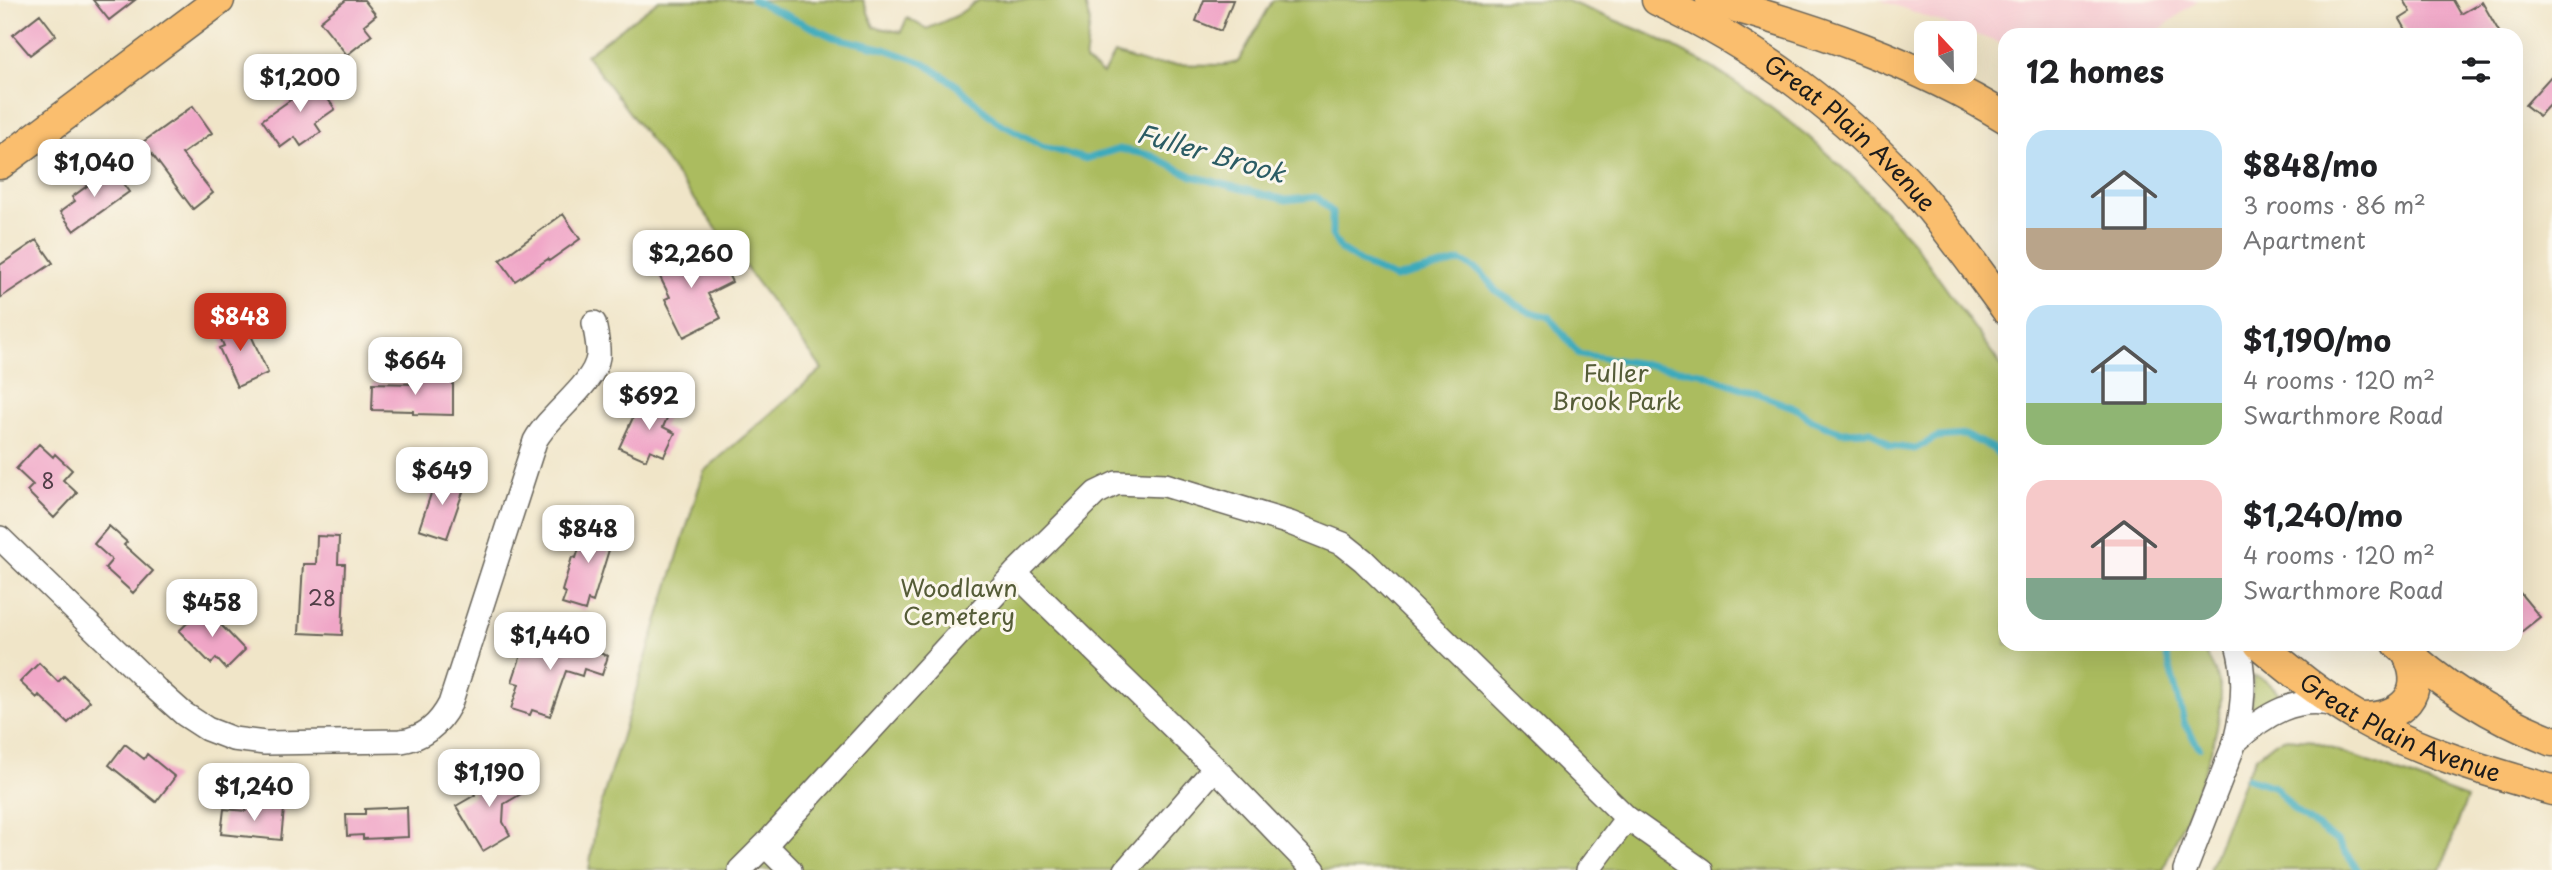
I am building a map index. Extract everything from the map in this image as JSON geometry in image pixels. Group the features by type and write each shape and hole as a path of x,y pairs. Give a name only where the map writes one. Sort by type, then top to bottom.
{"main road":[{"path":"0,164 219,0"},
{"name":"Great Plain Avenue","path":"1657,0 1743,44 1839,118 1917,193 1998,298"},
{"name":"Great Plain Avenue","path":"1711,0 1804,29 1909,67 1966,94 1998,113"},
{"name":"Great Plain Avenue","path":"2267,651 2351,713 2393,735 2477,769 2552,790"},
{"path":"2351,713 2383,717 2408,700 2415,682 2412,663 2404,651"},
{"name":"Great Plain Avenue","path":"2406,651 2445,684 2478,706 2552,741"}],"street":[{"path":"0,538 157,690 207,730 233,739 265,743 401,741 421,736 439,722 450,704 535,441 550,418 583,385 595,367 598,346 594,323"},
{"path":"740,870 1014,573 1096,493 1117,483 1166,485 1290,523 1342,544 1363,560 1627,818 1702,870"},
{"path":"1014,573 1215,768 1314,870"},
{"path":"2185,870 2235,742 2243,694 2239,651"},
{"path":"2235,742 2258,722 2283,707 2319,702 2351,713"},
{"path":"1126,870 1215,768"},
{"path":"1588,870 1627,818"},
{"path":"765,845 790,870"}],"shaded area":[{"path":"1880,0 2198,0 2162,28 1998,28 1998,42 1978,35 1978,21 1938,21"}],"green space":[{"name":"Fuller Brook Park","path":"659,0 863,0 874,27 901,32 907,18 927,29 956,16 979,0 1084,0 1090,22 1085,61 1103,74 1114,54 1148,64 1225,65 1238,62 1273,0 1565,0 1649,34 1705,63 1757,97 1809,137 1863,187 1912,241 1998,361 1998,651 2203,651 2209,660 2219,681 2221,693 2215,737 2200,783 2163,870 589,870 596,822 605,790 704,471 822,369 586,55"},
{"path":"2253,676 2270,684 2282,699 2250,719"},
{"path":"2287,738 2309,740 2467,798 2441,870 2209,870 2244,779 2256,757 2275,742"}],"building":[{"path":"93,0 135,0 109,20"},
{"path":"346,0 364,0 376,15 364,25 372,35 347,55 320,21"},
{"path":"1204,0 1233,0 1221,31 1196,21"},
{"path":"2404,0 2453,0 2461,14 2482,2 2497,28 2405,28 2400,19 2411,12"},
{"path":"40,14 56,35 30,55 13,35"},
{"path":"310,74 335,109 315,123 321,132 301,146 295,137 281,147 262,120 293,98 288,90"},
{"path":"2552,75 2552,102 2539,116 2525,105"},
{"path":"193,106 212,133 182,154 213,193 193,209 143,142"},
{"path":"112,168 129,192 74,231 60,212 75,201 72,197"},
{"path":"563,214 580,239 515,281 500,260"},
{"path":"37,240 53,263 0,298 0,265"},
{"path":"689,247 702,272 722,262 732,282 708,294 721,318 684,337 665,299 670,297 654,265"},
{"path":"237,316 246,337 251,335 268,373 237,387 219,348 224,346 215,326"},
{"path":"414,381 453,381 453,415 372,410 373,383 414,384"},
{"path":"655,399 672,407 663,427 675,433 664,456 650,450 646,460 619,448 635,413 646,418"},
{"path":"39,444 72,470 63,480 77,493 54,518 27,491 33,485 16,469"},
{"path":"437,476 465,486 447,538 419,529"},
{"path":"588,519 616,527 593,602 588,600 585,611 562,604 566,593 562,591 572,557 576,558"},
{"path":"109,526 127,542 124,545 153,571 133,593 105,568 112,560 94,544"},
{"path":"317,536 339,537 338,564 345,564 342,635 299,633 303,564 316,564"},
{"path":"2523,596 2540,617 2523,630"},
{"path":"204,607 245,650 226,669 216,658 211,664 179,631"},
{"path":"539,633 608,656 602,675 584,669 582,676 566,671 550,716 532,710 530,715 511,709 519,684 512,682 523,649 532,652"},
{"path":"39,663 58,682 64,676 90,701 68,723 39,695 37,698 20,682"},
{"path":"125,744 144,759 147,754 175,777 156,802 109,765"},
{"path":"507,768 521,794 504,804 503,822 510,835 483,851 456,806 475,795 471,788"},
{"path":"246,805 284,809 281,840 221,834 224,809 246,811"},
{"path":"407,807 408,837 363,839 363,835 347,836 346,814 365,814 365,809"}],"waterway":[{"name":"Fuller Brook","path":"753,0 833,37 885,49 924,63 958,86 996,121 1042,146 1086,159 1119,149 1150,155 1192,176 1286,200 1317,197 1332,212 1332,235 1341,250 1365,265 1395,278 1461,261 1482,273 1496,291 1526,310 1549,317 1579,354 1701,373 1795,408 1812,420 1841,432 1871,431 1891,446 1915,449 1937,437 1965,435 1992,448 1998,455"},
{"name":"Fuller Brook","path":"2166,651 2185,725 2199,747"},
{"name":"Fuller Brook","path":"2248,778 2275,787 2295,811 2338,842 2358,870"}],"park label":[{"name":"Woodlawn Cemetery","path":"959,603"}]}
